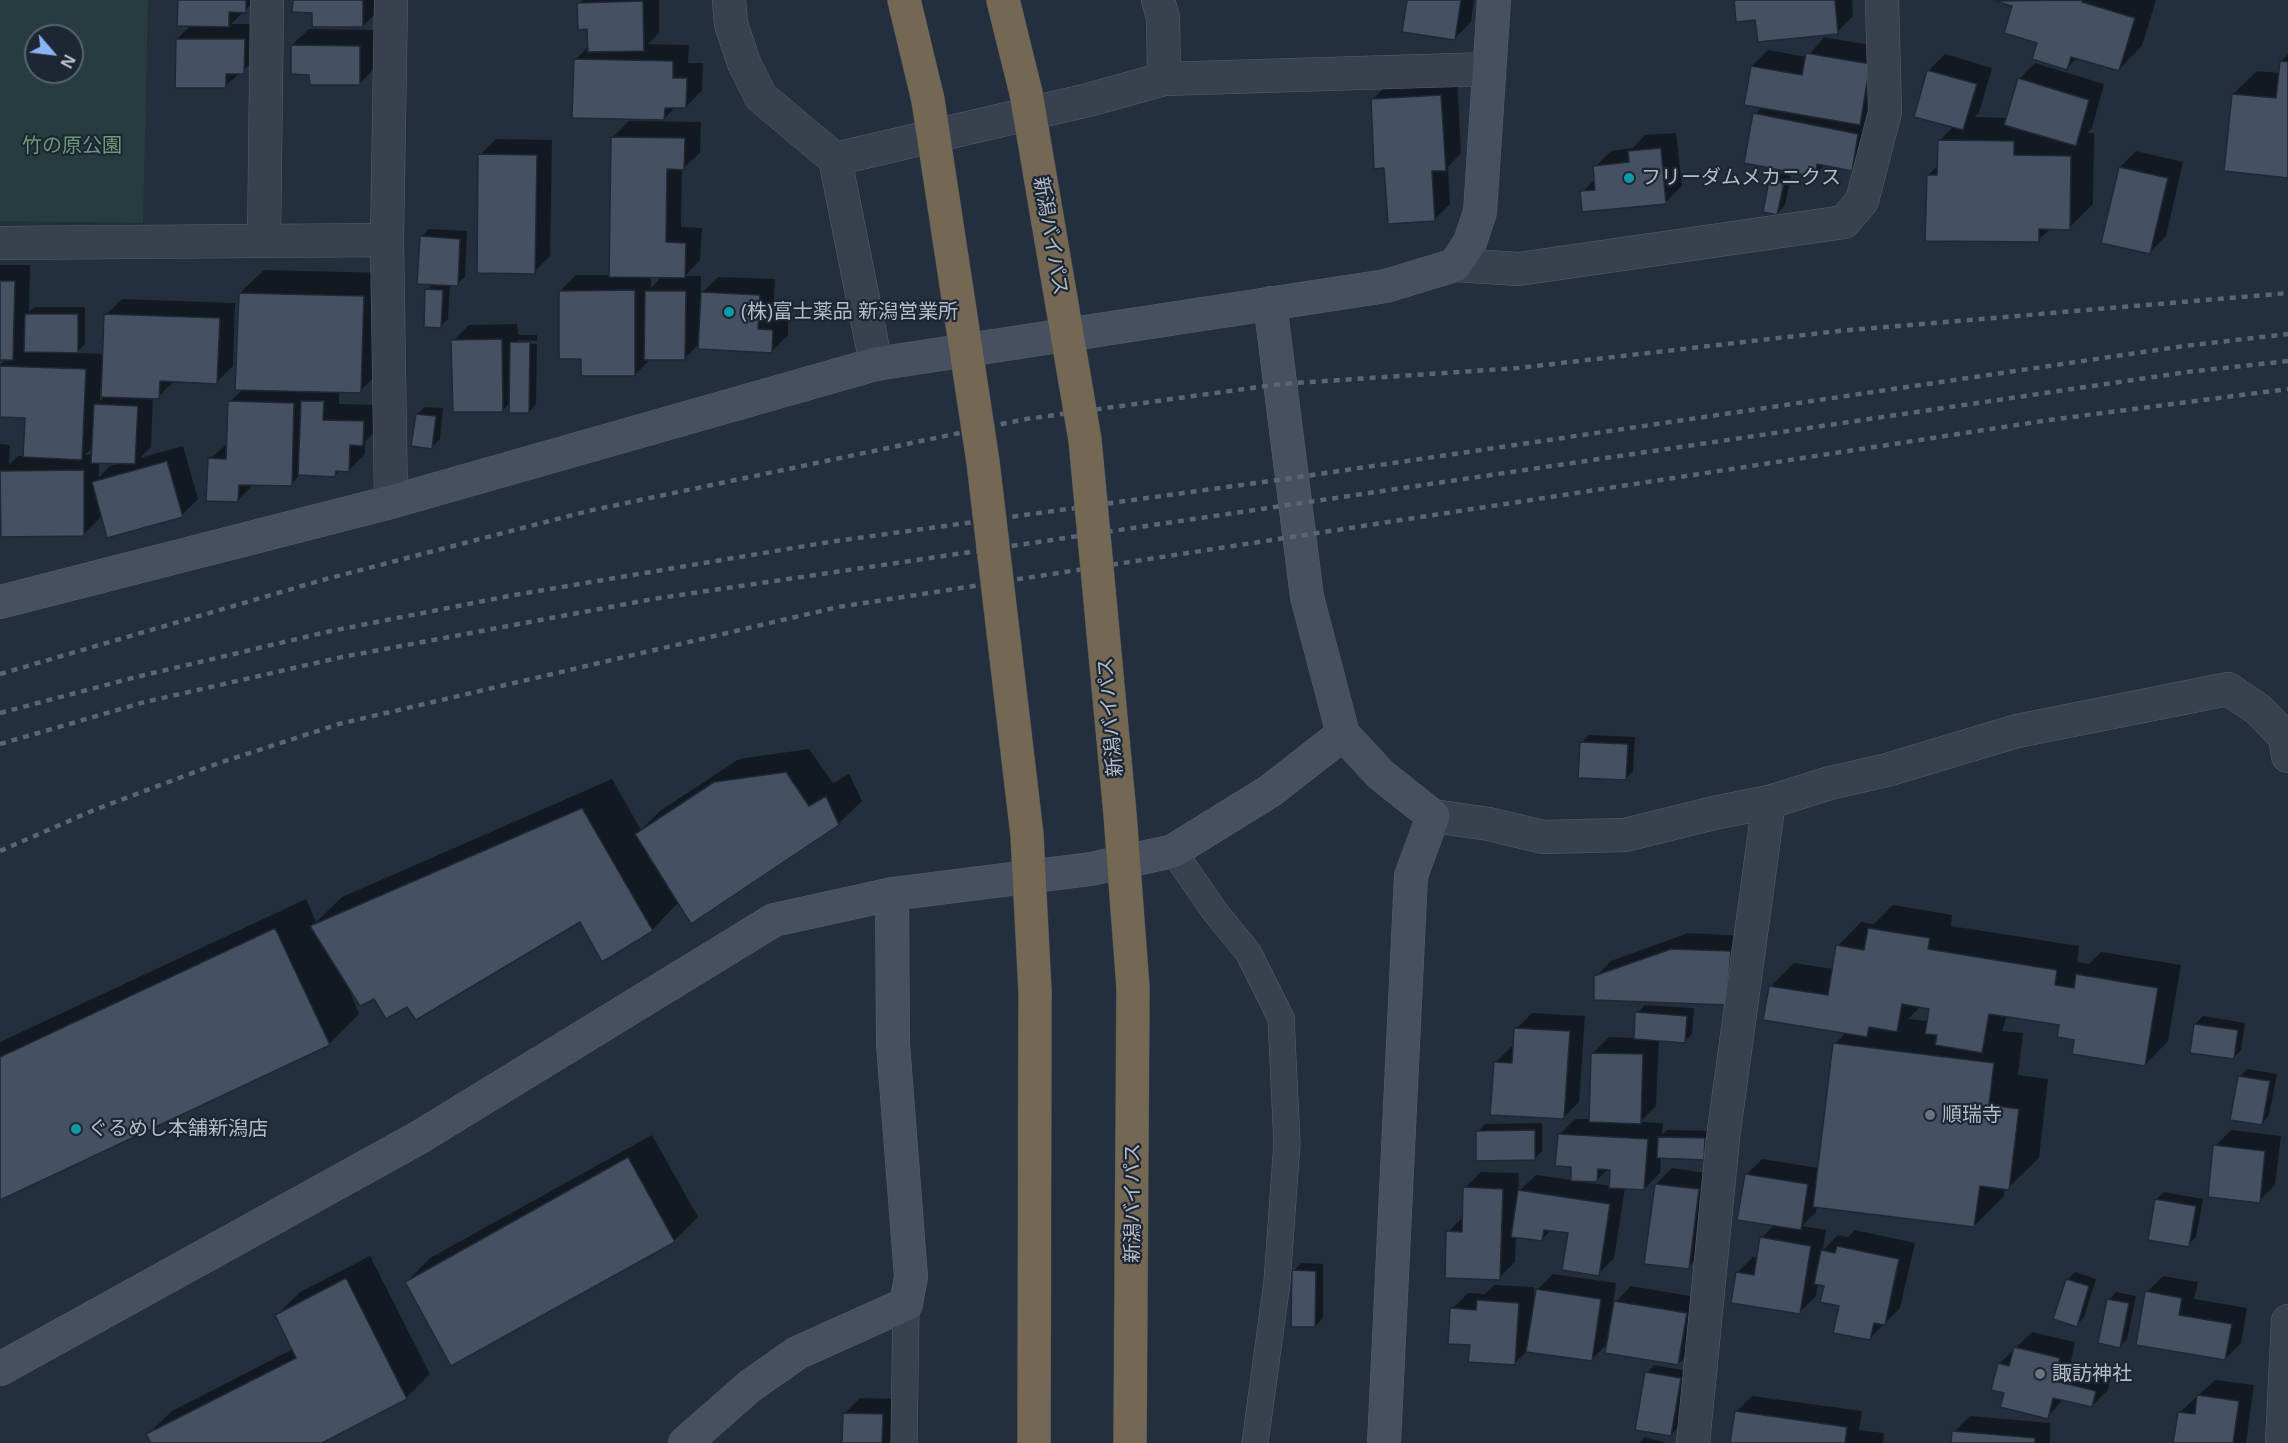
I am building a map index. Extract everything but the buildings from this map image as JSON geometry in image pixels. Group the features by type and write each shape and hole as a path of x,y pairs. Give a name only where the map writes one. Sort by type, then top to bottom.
{"highway":[{"path":"904,0 928,100 986,485 1027,835 1035,992 1037,1227 1034,1443"},
{"name":"新潟バイパス","path":"1003,0 1026,93 1085,440 1120,814 1133,988 1130,1443"}],"street":[{"path":"264,241 267,0"},
{"path":"391,0 387,240 391,502"},
{"path":"729,0 731,24 744,63 761,97 836,159 876,364"},
{"path":"1158,0 1163,17 1164,79"},
{"path":"1455,266 1470,242 1480,212 1494,0"},
{"path":"0,602 391,502 876,364 1386,286 1455,266 1519,269 1844,222 1862,201 1885,112 1882,0"},
{"path":"836,159 1088,100 1164,79 1489,69"},
{"path":"0,243 387,240"},
{"path":"1270,303 1307,597 1343,734 1381,775 1432,816 1489,824 1543,837 1625,835 1769,802 2017,731 2228,689 2259,710 2285,737 2288,756"},
{"path":"0,1369 418,1138 774,920 892,894 1091,869 1173,851 1270,791 1343,734"},
{"path":"1693,1443 1723,1138 1769,802"},
{"path":"1384,1443 1411,876 1432,816"},
{"path":"685,1443 750,1386 797,1353 906,1304 912,1277 893,1044 892,894"},
{"path":"2282,1443 2288,1321"}],"lane":[{"path":"1173,851 1216,914 1248,952 1281,1018 1287,1143 1277,1282 1255,1443"},
{"path":"904,1443 906,1304"}],"green space":[{"name":"竹の原公園","path":"0,0 148,0 143,223 0,221"}],"railway":[{"path":"0,674 326,579 588,511 1026,419 1281,384 1518,368 1839,331 2288,293"},
{"path":"0,713 136,677 331,631 514,595 829,542 1292,478 2184,346 2288,334"},
{"path":"0,744 145,702 342,657 653,599 2187,372 2288,361"},
{"path":"0,851 94,810 219,763 339,724 838,607 2049,420 2288,389"}],"place":[{"name":"フリーダムメカニクス","path":"1629,178"},
{"name":"(株)富士薬品 新潟営業所","path":"729,312"},
{"name":"順瑞寺","path":"1930,1115"},
{"name":"ぐるめし本舗新潟店","path":"76,1129"},
{"name":"諏訪神社","path":"2040,1374"}]}
